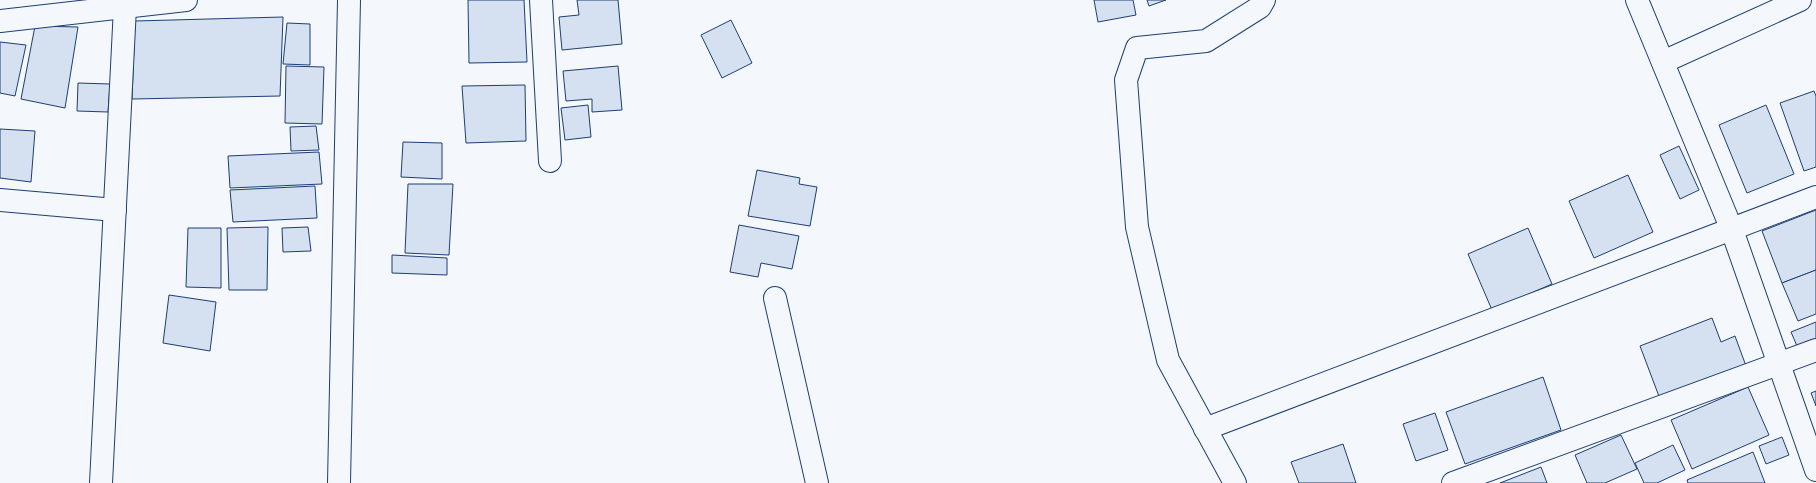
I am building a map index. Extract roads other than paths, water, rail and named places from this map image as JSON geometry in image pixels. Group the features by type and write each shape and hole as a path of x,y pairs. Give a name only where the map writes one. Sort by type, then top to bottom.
{"street":[{"path":"0,21 186,0"},
{"path":"339,483 349,0"},
{"path":"541,0 550,161"},
{"path":"1235,483 1168,360 1137,227 1126,80 1137,48 1206,41 1260,8 1264,0"},
{"path":"1637,0 1732,230 1816,470"},
{"path":"1663,62 1800,0"},
{"path":"101,483 125,7"},
{"path":"1205,428 1816,197"},
{"path":"0,200 115,210"},
{"path":"775,298 817,483"},
{"path":"1453,483 1779,365 1816,350"}]}
